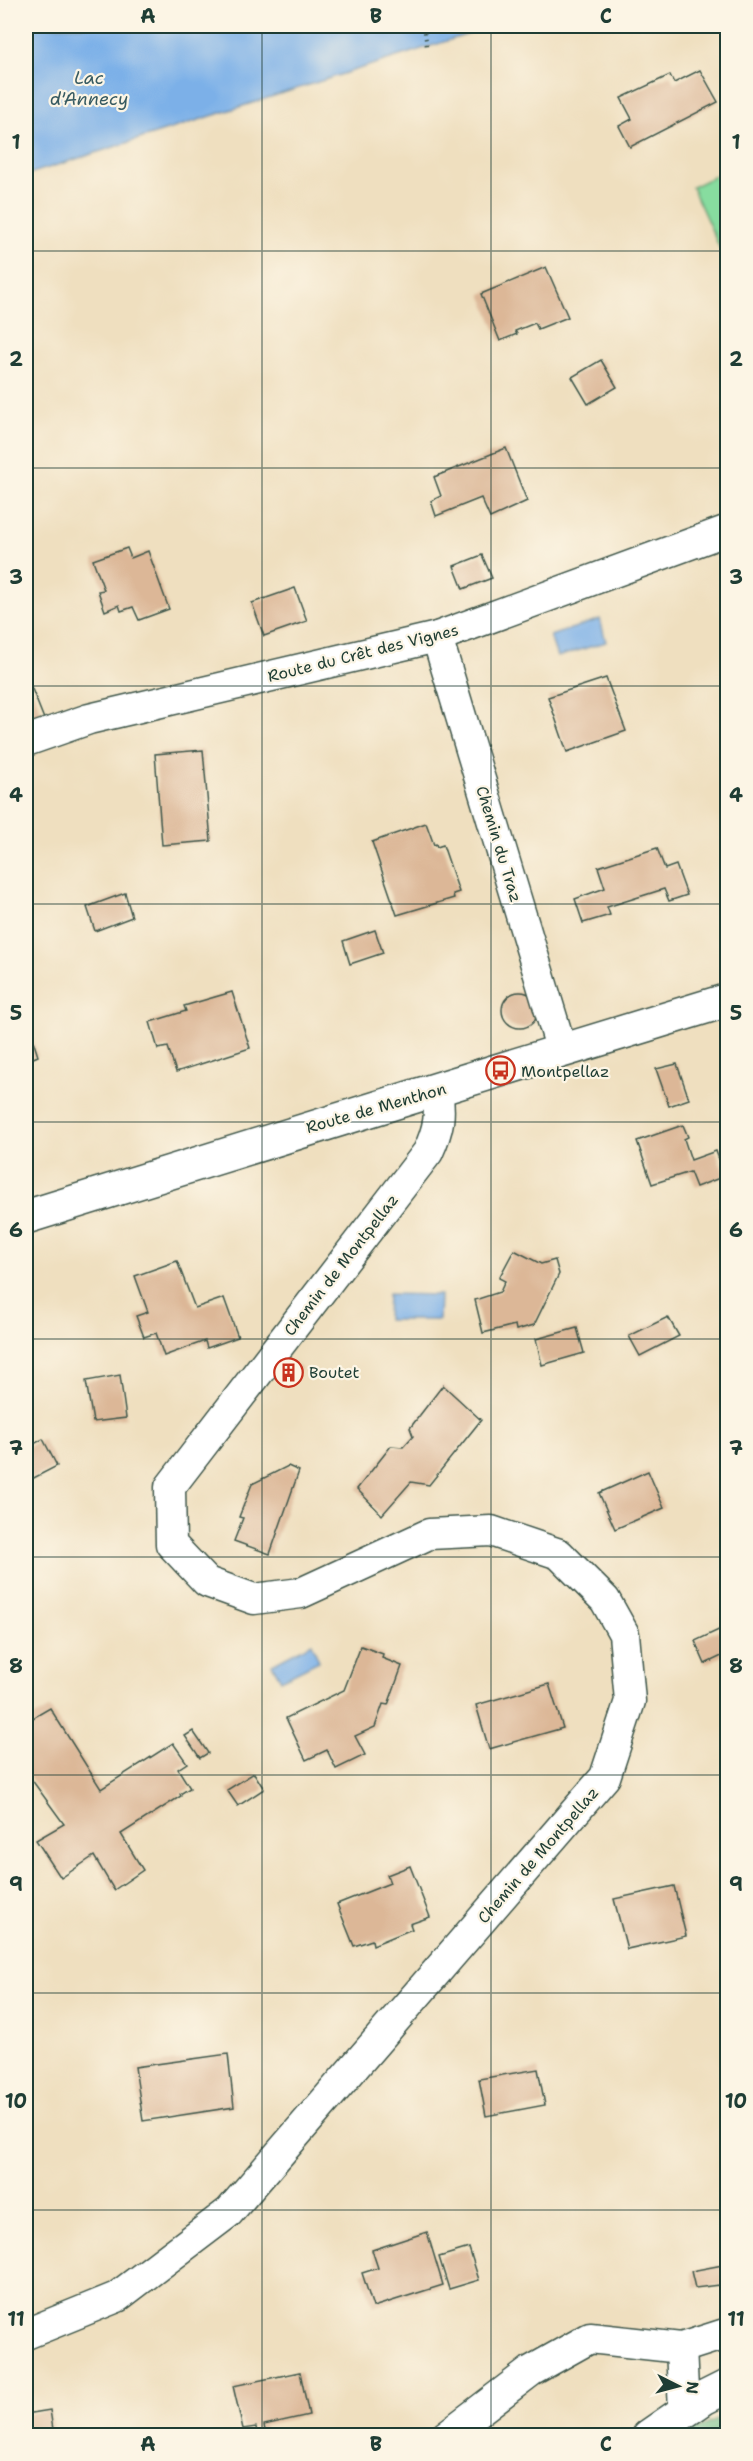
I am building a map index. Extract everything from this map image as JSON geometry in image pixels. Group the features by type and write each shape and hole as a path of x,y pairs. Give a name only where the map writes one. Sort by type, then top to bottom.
{"main road":[{"name":"Route de Menthon","path":"26,1217 728,1000"},
{"path":"649,2436 684,2411 728,2386"}],"street":[{"name":"Route du Crêt des Vignes","path":"26,741 89,719 437,638 728,530"},
{"name":"Chemin du Traz","path":"437,638 562,1051"},
{"name":"Chemin de Montpellaz","path":"26,2334 117,2297 229,2211 605,1777 609,1766 630,1701 624,1634 605,1600 559,1554 491,1531 429,1534 301,1593 254,1599 207,1582 171,1544 170,1487 428,1152 436,1133 440,1113 437,1090"},
{"path":"446,2436 531,2371 590,2338 681,2348 728,2333"},
{"path":"681,2348 684,2411"}],"path":[{"path":"424,26 427,47"}],"green space":[{"path":"727,170 727,264 692,187"},
{"path":"727,2415 727,2435 685,2435"}],"water":[{"name":"Lac d'Annecy","path":"26,26 494,26 26,175"},
{"path":"600,619 606,642 557,657 550,636"},
{"path":"388,1294 440,1295 439,1320 387,1320"},
{"path":"312,1643 319,1661 281,1680 272,1664"}],"building":[{"path":"700,70 718,102 630,147 619,126 632,119 621,98 670,75 674,83"},
{"path":"546,267 568,317 538,329 535,323 515,331 517,334 500,341 481,294"},
{"path":"601,360 617,387 588,404 572,377"},
{"path":"506,448 527,501 490,518 481,498 436,516 431,501 441,496 434,477"},
{"path":"127,548 131,558 148,551 169,609 139,620 133,607 121,611 119,605 105,611 98,591 104,590 93,560"},
{"path":"482,555 492,578 463,589 454,566"},
{"path":"295,588 307,621 264,636 252,603"},
{"path":"606,678 626,731 567,752 548,697"},
{"path":"30,684 44,719 26,726 26,686"},
{"path":"203,750 211,841 162,845 155,754"},
{"path":"426,823 434,845 436,844 437,847 443,845 459,892 453,894 454,898 397,915 372,842"},
{"path":"657,848 665,869 676,865 687,895 669,901 664,889 607,907 610,915 583,923 575,899 605,888 598,867"},
{"path":"125,893 132,917 95,931 87,907"},
{"path":"375,930 383,953 350,964 343,941"},
{"path":"232,992 250,1048 176,1072 168,1047 158,1049 150,1022 186,1011 184,1006"},
{"path":"520,992 533,997 538,1010 533,1023 520,1028 507,1023 502,1010 507,997"},
{"path":"26,1019 38,1056 26,1061"},
{"path":"677,1064 689,1099 669,1106 656,1069"},
{"path":"683,1125 688,1137 684,1139 691,1160 716,1151 725,1176 696,1187 690,1172 652,1184 637,1141"},
{"path":"514,1250 541,1264 555,1260 559,1274 534,1325 516,1330 515,1325 483,1333 475,1300 500,1292 505,1281 499,1278"},
{"path":"177,1261 195,1308 224,1298 238,1337 207,1348 205,1341 164,1356 156,1333 144,1337 136,1316 148,1312 135,1276"},
{"path":"668,1317 679,1336 640,1356 629,1336"},
{"path":"577,1328 584,1353 542,1365 536,1339"},
{"name":"Boutet","path":"288,1359 301,1368 287,1386 275,1376"},
{"path":"120,1375 126,1418 93,1422 86,1381"},
{"path":"443,1385 481,1420 429,1485 411,1482 382,1515 357,1489 391,1446 403,1447 413,1436 410,1428"},
{"path":"43,1439 57,1466 26,1482 26,1448"},
{"path":"288,1466 299,1471 270,1554 234,1541 243,1518 239,1517 252,1484"},
{"path":"648,1471 664,1508 615,1529 599,1493"},
{"path":"723,1628 728,1637 728,1653 705,1664 695,1641"},
{"path":"361,1646 383,1654 382,1658 402,1666 388,1705 383,1704 375,1727 355,1736 365,1755 336,1769 327,1750 306,1760 286,1718 344,1690"},
{"path":"549,1684 563,1728 489,1749 476,1705"},
{"path":"50,1708 101,1789 173,1743 187,1763 178,1769 190,1788 121,1834 143,1870 114,1890 94,1856 61,1878 36,1840 64,1824 26,1772 26,1722"},
{"path":"193,1731 208,1753 200,1758 185,1736"},
{"path":"254,1773 264,1789 238,1806 227,1790"},
{"path":"410,1866 430,1917 410,1924 412,1929 373,1945 372,1940 354,1946 337,1904 390,1883 387,1875"},
{"path":"674,1886 686,1936 627,1949 614,1899"},
{"path":"228,2054 234,2107 143,2121 135,2067"},
{"path":"538,2069 545,2105 486,2116 479,2079"},
{"path":"427,2232 443,2285 373,2307 362,2273 378,2268 372,2250"},
{"path":"469,2248 479,2280 449,2289 439,2257"},
{"path":"728,2264 728,2284 695,2288 691,2271"},
{"path":"300,2372 309,2415 264,2425 265,2431 257,2433 256,2427 243,2429 233,2386"},
{"path":"50,2410 54,2436 26,2436 26,2414"}],"place":[{"name":"Montpellaz","path":"500,1071"},
{"name":"Boutet","path":"288,1372"}]}
